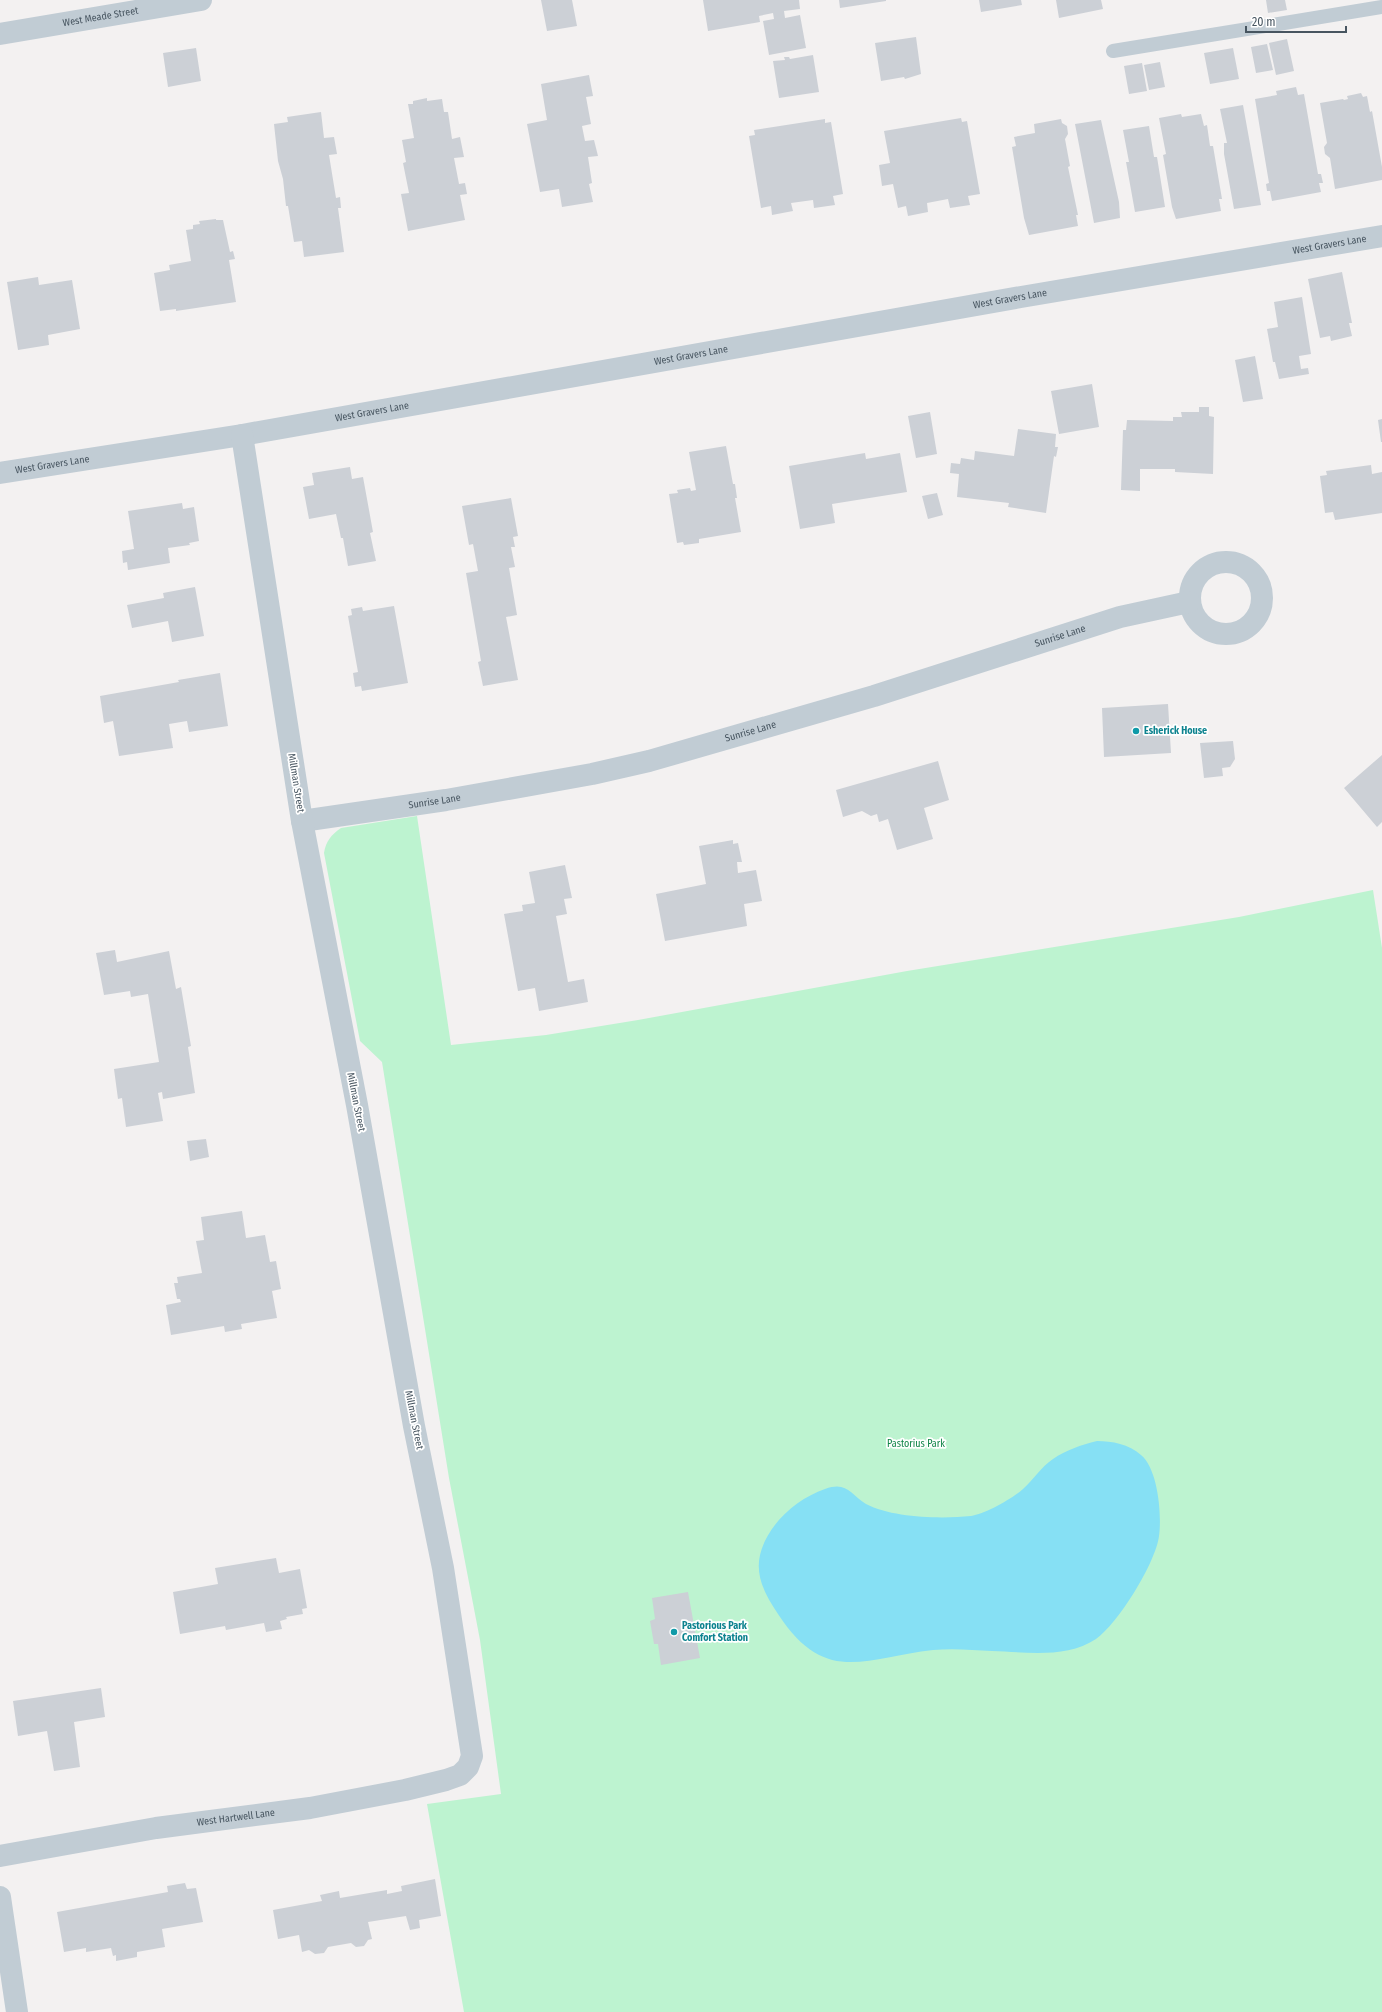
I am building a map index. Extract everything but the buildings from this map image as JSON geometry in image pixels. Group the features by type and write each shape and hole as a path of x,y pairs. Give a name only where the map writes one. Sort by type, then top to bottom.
{"street":[{"name":"West Meade Street","path":"0,34 201,0"},
{"name":"West Gravers Lane","path":"0,473 242,435 983,304 1382,236"},
{"name":"Millman Street","path":"242,435 302,821 357,1105 414,1426 443,1568 471,1743 472,1756 468,1767"},
{"name":"Sunrise Lane","path":"302,821 446,800 592,774 649,761 874,696 1120,617 1190,602"},
{"name":"West Hartwell Lane","path":"0,1856 156,1828 310,1808 398,1792 460,1775 468,1767"},
{"path":"0,1897 18,2012"}],"lane":[{"path":"1113,50 1382,7"}],"green space":[{"name":"Pastorius Park","path":"417,816 451,1045 546,1035 638,1020 907,971 1239,917 1373,890 1382,948 1382,2012 464,2012 427,1804 501,1794 480,1640 449,1478 382,1062 360,1041 324,853 326,845 334,833 341,828"}],"water":[{"path":"1097,1441 1114,1443 1131,1448 1141,1455 1147,1462 1158,1493 1160,1527 1159,1536 1151,1561 1135,1592 1115,1620 1105,1631 1096,1639 1084,1645 1059,1652 1045,1653 963,1649 933,1650 866,1661 847,1662 830,1659 812,1651 795,1637 769,1600 760,1579 759,1571 760,1555 764,1544 769,1533 784,1514 814,1493 832,1487 843,1488 848,1490 866,1504 877,1509 903,1515 946,1517 977,1515 998,1506 1023,1489 1049,1462 1058,1456 1074,1448"}],"place":[{"name":"Esherick House","path":"1136,731"},
{"name":"Pastorious Park Comfort Station","path":"674,1632"}]}
